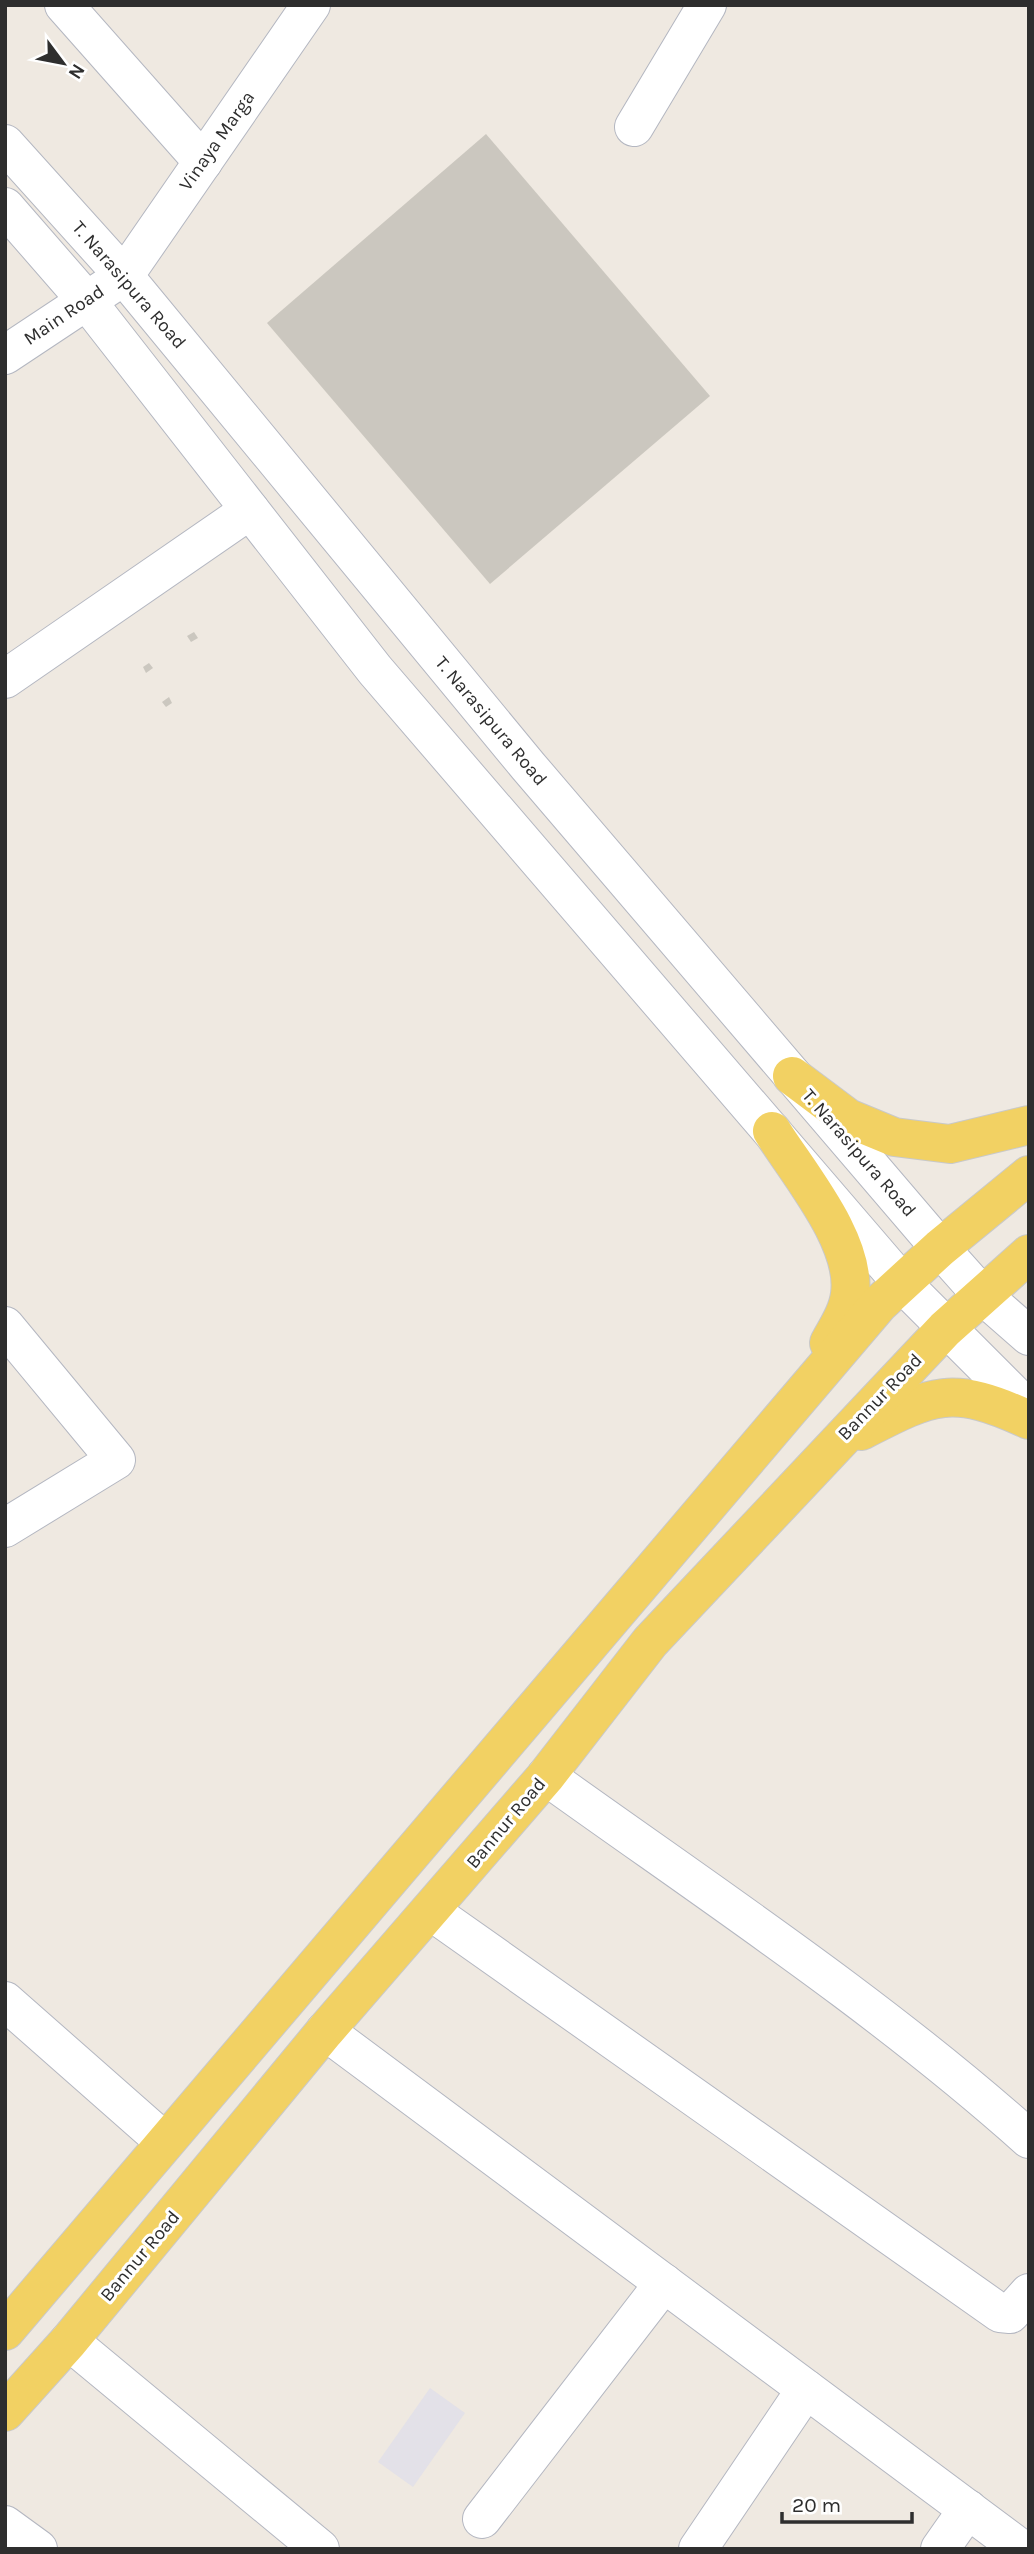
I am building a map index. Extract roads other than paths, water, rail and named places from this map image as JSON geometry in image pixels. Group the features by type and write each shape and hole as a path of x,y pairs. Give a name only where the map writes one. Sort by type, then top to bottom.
{"main road":[{"path":"792,1076 848,1118 894,1137 950,1144 1029,1125"},
{"path":"772,1131 835,1231 850,1266 850,1293 846,1311 788,1411"},
{"path":"5,2331 788,1411 901,1282 1029,1175"},
{"name":"Bannur Road","path":"5,2412 69,2341 325,2031 432,1912 546,1776 650,1642 945,1329 981,1294 1029,1254"},
{"path":"835,1444 920,1401 941,1398 959,1396 995,1404 1029,1420"}],"street":[{"path":"64,5 203,162"},
{"name":"Vinaya Marga","path":"124,276 311,5"},
{"path":"634,127 707,5"},
{"name":"T. Narasipura Road","path":"5,144 124,276 528,766 792,1076 981,1294 1029,1336"},
{"path":"5,207 86,300 375,670 901,1282 945,1329 1029,1410"},
{"name":"Main Road","path":"5,355 124,276"},
{"path":"5,679 250,510"},
{"path":"5,1326 116,1460 5,1528"},
{"path":"546,1776 857,2000 988,2103 1029,2139"},
{"path":"432,1912 1000,2313 1010,2314 1029,2293"},
{"path":"5,2001 165,2142"},
{"path":"325,2031 1021,2549"},
{"path":"482,2519 664,2283"},
{"path":"69,2341 320,2549"},
{"path":"698,2549 806,2389"},
{"path":"940,2549 968,2509"},
{"path":"5,2525 38,2549"}]}
